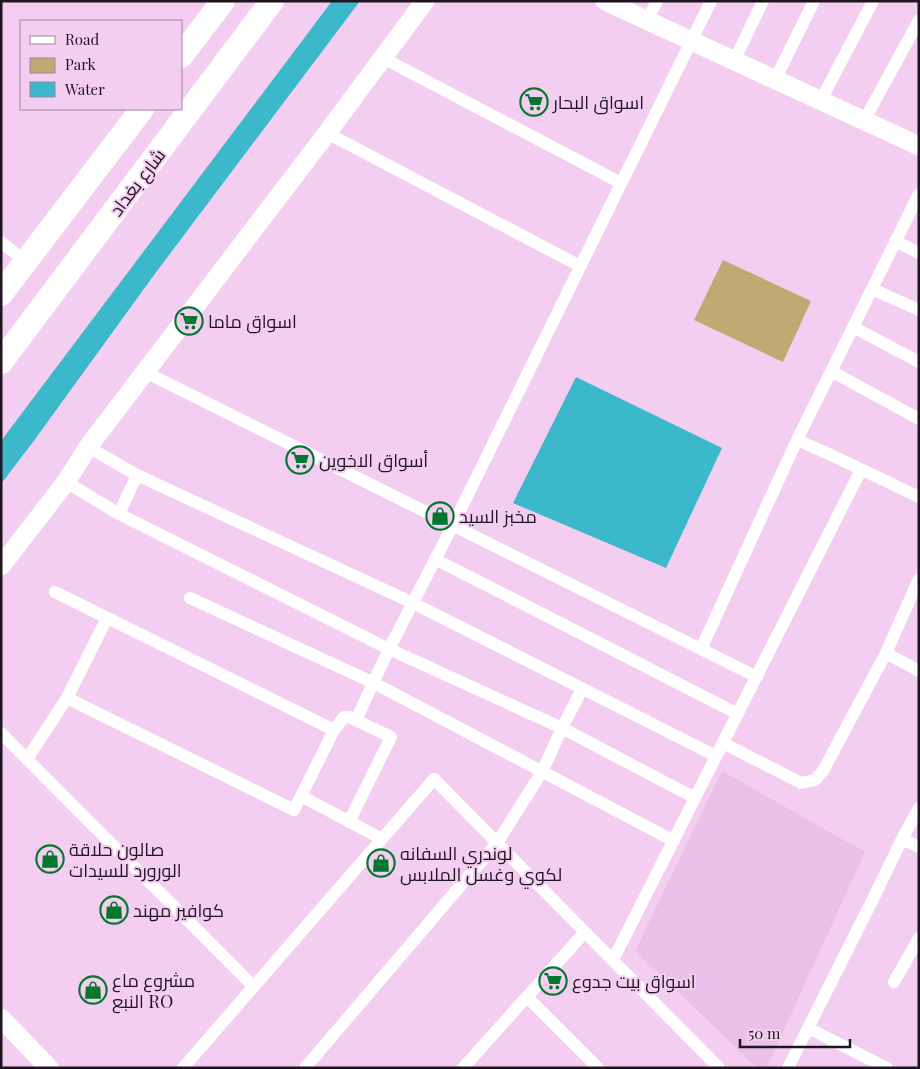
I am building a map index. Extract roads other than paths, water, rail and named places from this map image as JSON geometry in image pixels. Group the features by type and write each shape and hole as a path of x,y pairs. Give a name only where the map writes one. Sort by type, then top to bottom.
{"highway":[{"path":"182,55 223,1"},
{"name":"شارع بغداد","path":"1,362 272,1"},
{"path":"1,294 141,110"}],"street":[{"path":"1,566 66,482 88,447 425,1"},
{"path":"605,1 919,146"},
{"path":"647,20 656,1"},
{"path":"356,720 389,649 711,1"},
{"path":"734,61 764,1"},
{"path":"775,80 814,1"},
{"path":"821,100 873,1"},
{"path":"864,121 919,20"},
{"path":"383,58 621,183"},
{"path":"327,133 580,266"},
{"path":"702,649 797,440 918,198"},
{"path":"895,241 919,254"},
{"path":"1,242 26,262"},
{"path":"872,289 919,310"},
{"path":"852,328 919,362"},
{"path":"831,371 919,419"},
{"path":"145,372 757,677"},
{"path":"797,440 836,456 919,497"},
{"path":"88,447 137,475 413,603 716,756"},
{"path":"613,960 861,470"},
{"path":"119,514 137,475"},
{"path":"66,482 119,514 389,649 562,728 695,798"},
{"path":"435,559 738,714"},
{"path":"723,743 801,783 815,780 823,771 886,653 919,578"},
{"path":"55,592 334,730"},
{"path":"190,598 374,683 674,841"},
{"path":"27,758 67,698 107,618"},
{"path":"886,653 919,671"},
{"path":"305,1068 498,843 542,772 582,689"},
{"path":"67,698 294,810 334,730 344,717 356,720 391,737 349,822"},
{"path":"1,733 254,986"},
{"path":"183,1068 434,778 718,1068"},
{"path":"301,796 382,839"},
{"path":"788,1068 919,808"},
{"path":"902,839 919,847"},
{"path":"463,1068 585,932"},
{"path":"894,982 919,938"},
{"path":"527,997 598,1068"},
{"path":"1,1018 49,1068"},
{"path":"808,1028 887,1068"}],"water":[{"path":"332,1 360,1 154,275 1,484 1,441"},
{"path":"576,377 722,448 666,568 513,503"}],"place":[{"name":"اسواق البحار","path":"534,102"},
{"name":"اسواق ماما","path":"189,321"},
{"name":"أسواق الاخوين","path":"300,460"},
{"name":"مخبز السيد","path":"440,516"},
{"name":"صالون حلاقة الورورد للسيدات","path":"50,859"},
{"name":"لوندري السفانه لكوي وغسل الملابس","path":"381,863"},
{"name":"كوافير مهند","path":"114,910"},
{"name":"اسواق بيت جدوع","path":"553,981"},
{"name":"مشروع ماع النبع RO","path":"93,990"}]}
